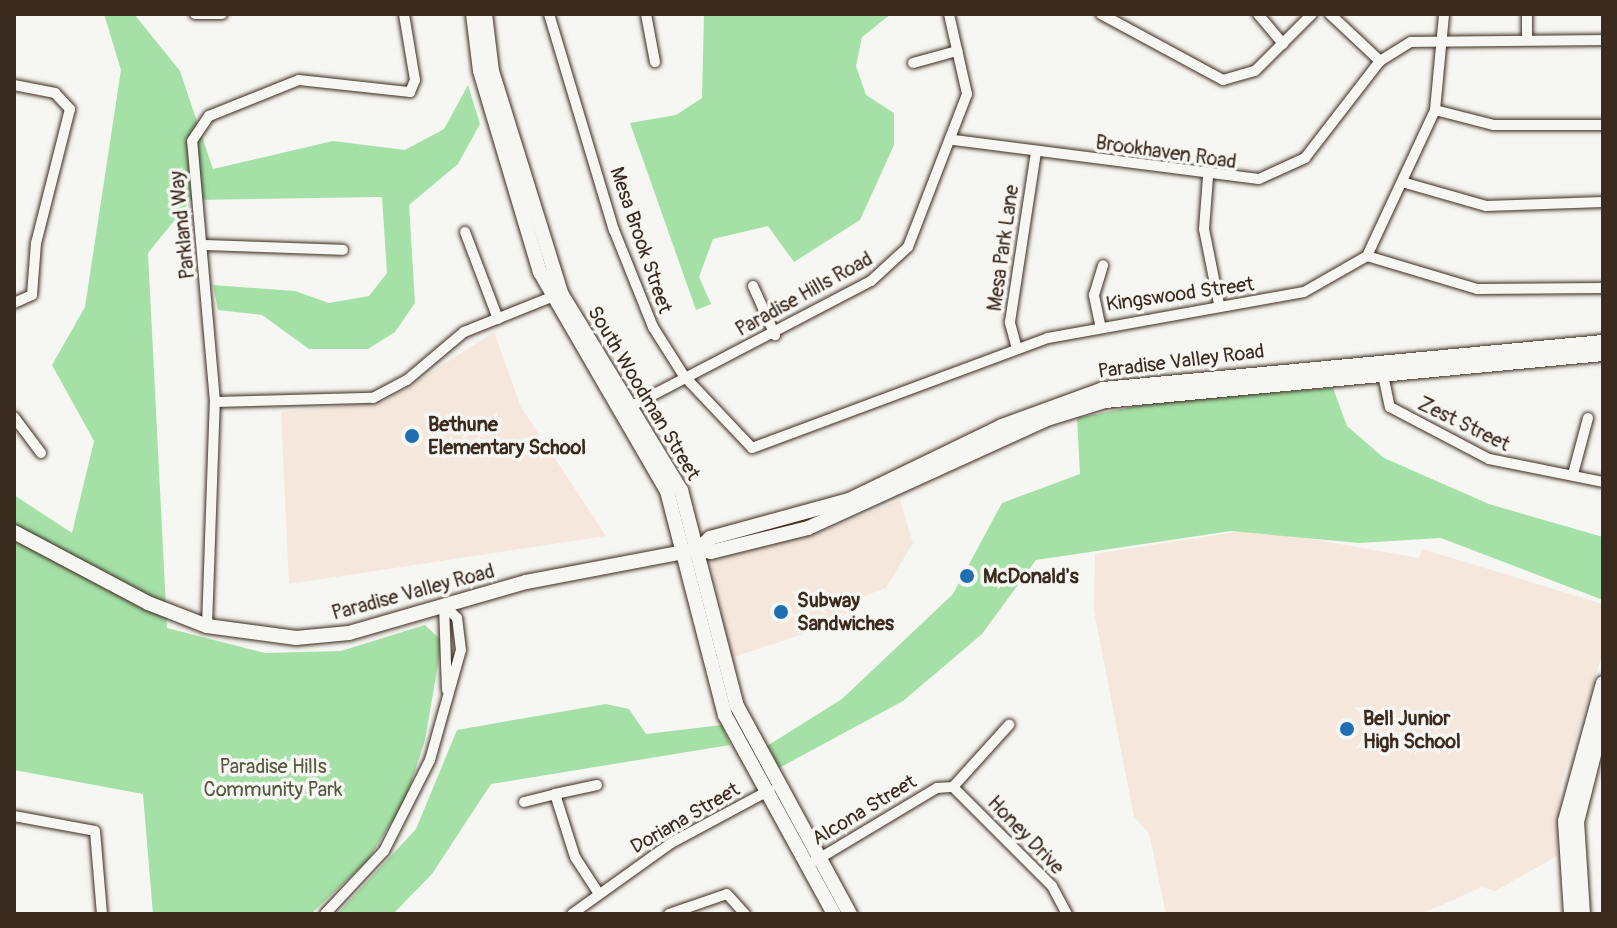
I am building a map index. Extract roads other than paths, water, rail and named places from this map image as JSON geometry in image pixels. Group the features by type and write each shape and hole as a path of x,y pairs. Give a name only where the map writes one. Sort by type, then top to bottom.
{"main road":[{"name":"South Woodman Street","path":"473,14 480,71 556,295 627,409 692,550 714,683 813,862 850,914"},
{"name":"South Woodman Street","path":"485,14 492,71 556,295"},
{"name":"Paradise Valley Road","path":"692,550 710,538 849,500 1016,420 1103,389 1603,342"},
{"name":"Paradise Valley Road","path":"14,532 148,603 207,626 325,636 444,605 692,550 711,552 853,512 1021,431 1105,401 1603,354"},
{"path":"1571,914 1563,839 1575,764 1603,683"},
{"path":"1576,872 1581,797 1603,719"},
{"path":"1563,839 1576,872 1583,914"},
{"name":"South Woodman Street","path":"813,862 834,914"}],"street":[{"path":"195,14 210,20 222,14"},
{"name":"Parkland Way","path":"207,626 215,402 192,141 199,125 299,80 410,92 415,80 404,14"},
{"name":"Mesa Brook Street","path":"549,14 614,230 653,327 684,376 752,448"},
{"path":"646,14 655,62"},
{"name":"Paradise Hills Road","path":"627,409 684,376 775,335 871,281 908,247 954,140 967,94 949,14"},
{"path":"1101,14 1217,80 1249,75 1312,14"},
{"path":"1258,14 1283,44"},
{"path":"1330,14 1380,61"},
{"path":"1444,14 1435,110 1367,256 1477,289 1603,288"},
{"path":"1527,14 1527,40"},
{"name":"Brookhaven Road","path":"954,140 1208,177 1259,179 1299,163 1380,61 1411,42 1443,39 1603,40"},
{"path":"913,63 957,51"},
{"path":"14,85 67,103 29,300 14,303"},
{"path":"1435,110 1494,125 1603,125"},
{"name":"Mesa Park Lane","path":"1017,349 1010,322 1036,153"},
{"path":"1208,177 1204,229 1219,304"},
{"path":"1402,182 1486,206 1603,202"},
{"path":"465,232 498,319"},
{"path":"203,245 343,250"},
{"name":"Kingswood Street","path":"752,448 1017,349 1100,324 1304,292 1367,256"},
{"path":"1100,324 1094,295 1103,265"},
{"path":"753,286 775,335"},
{"path":"215,402 373,398 407,380 456,337 556,295"},
{"name":"Zest Street","path":"1383,375 1390,407 1489,459 1603,482"},
{"path":"14,417 41,453"},
{"path":"1573,474 1588,418"},
{"path":"325,914 347,898 400,825 430,760 447,690 444,605"},
{"name":"Alcona Street","path":"813,862 937,788 953,787 1009,725"},
{"path":"524,802 597,785"},
{"name":"Honey Drive","path":"953,787 1052,886 1067,914"},
{"name":"Doriana Street","path":"572,914 671,843 773,789"},
{"path":"555,794 575,857 599,894"},
{"path":"14,816 95,831 101,846 102,914"},
{"path":"669,914 727,894 745,914"}],"place":[{"name":"Bethune Elementary School","path":"412,436"},
{"name":"McDonald's","path":"967,576"},
{"name":"Subway Sandwiches","path":"781,612"},
{"name":"Bell Junior High School","path":"1347,729"}],"park label":[{"name":"Paradise Hills Community Park","path":"273,778"}]}
